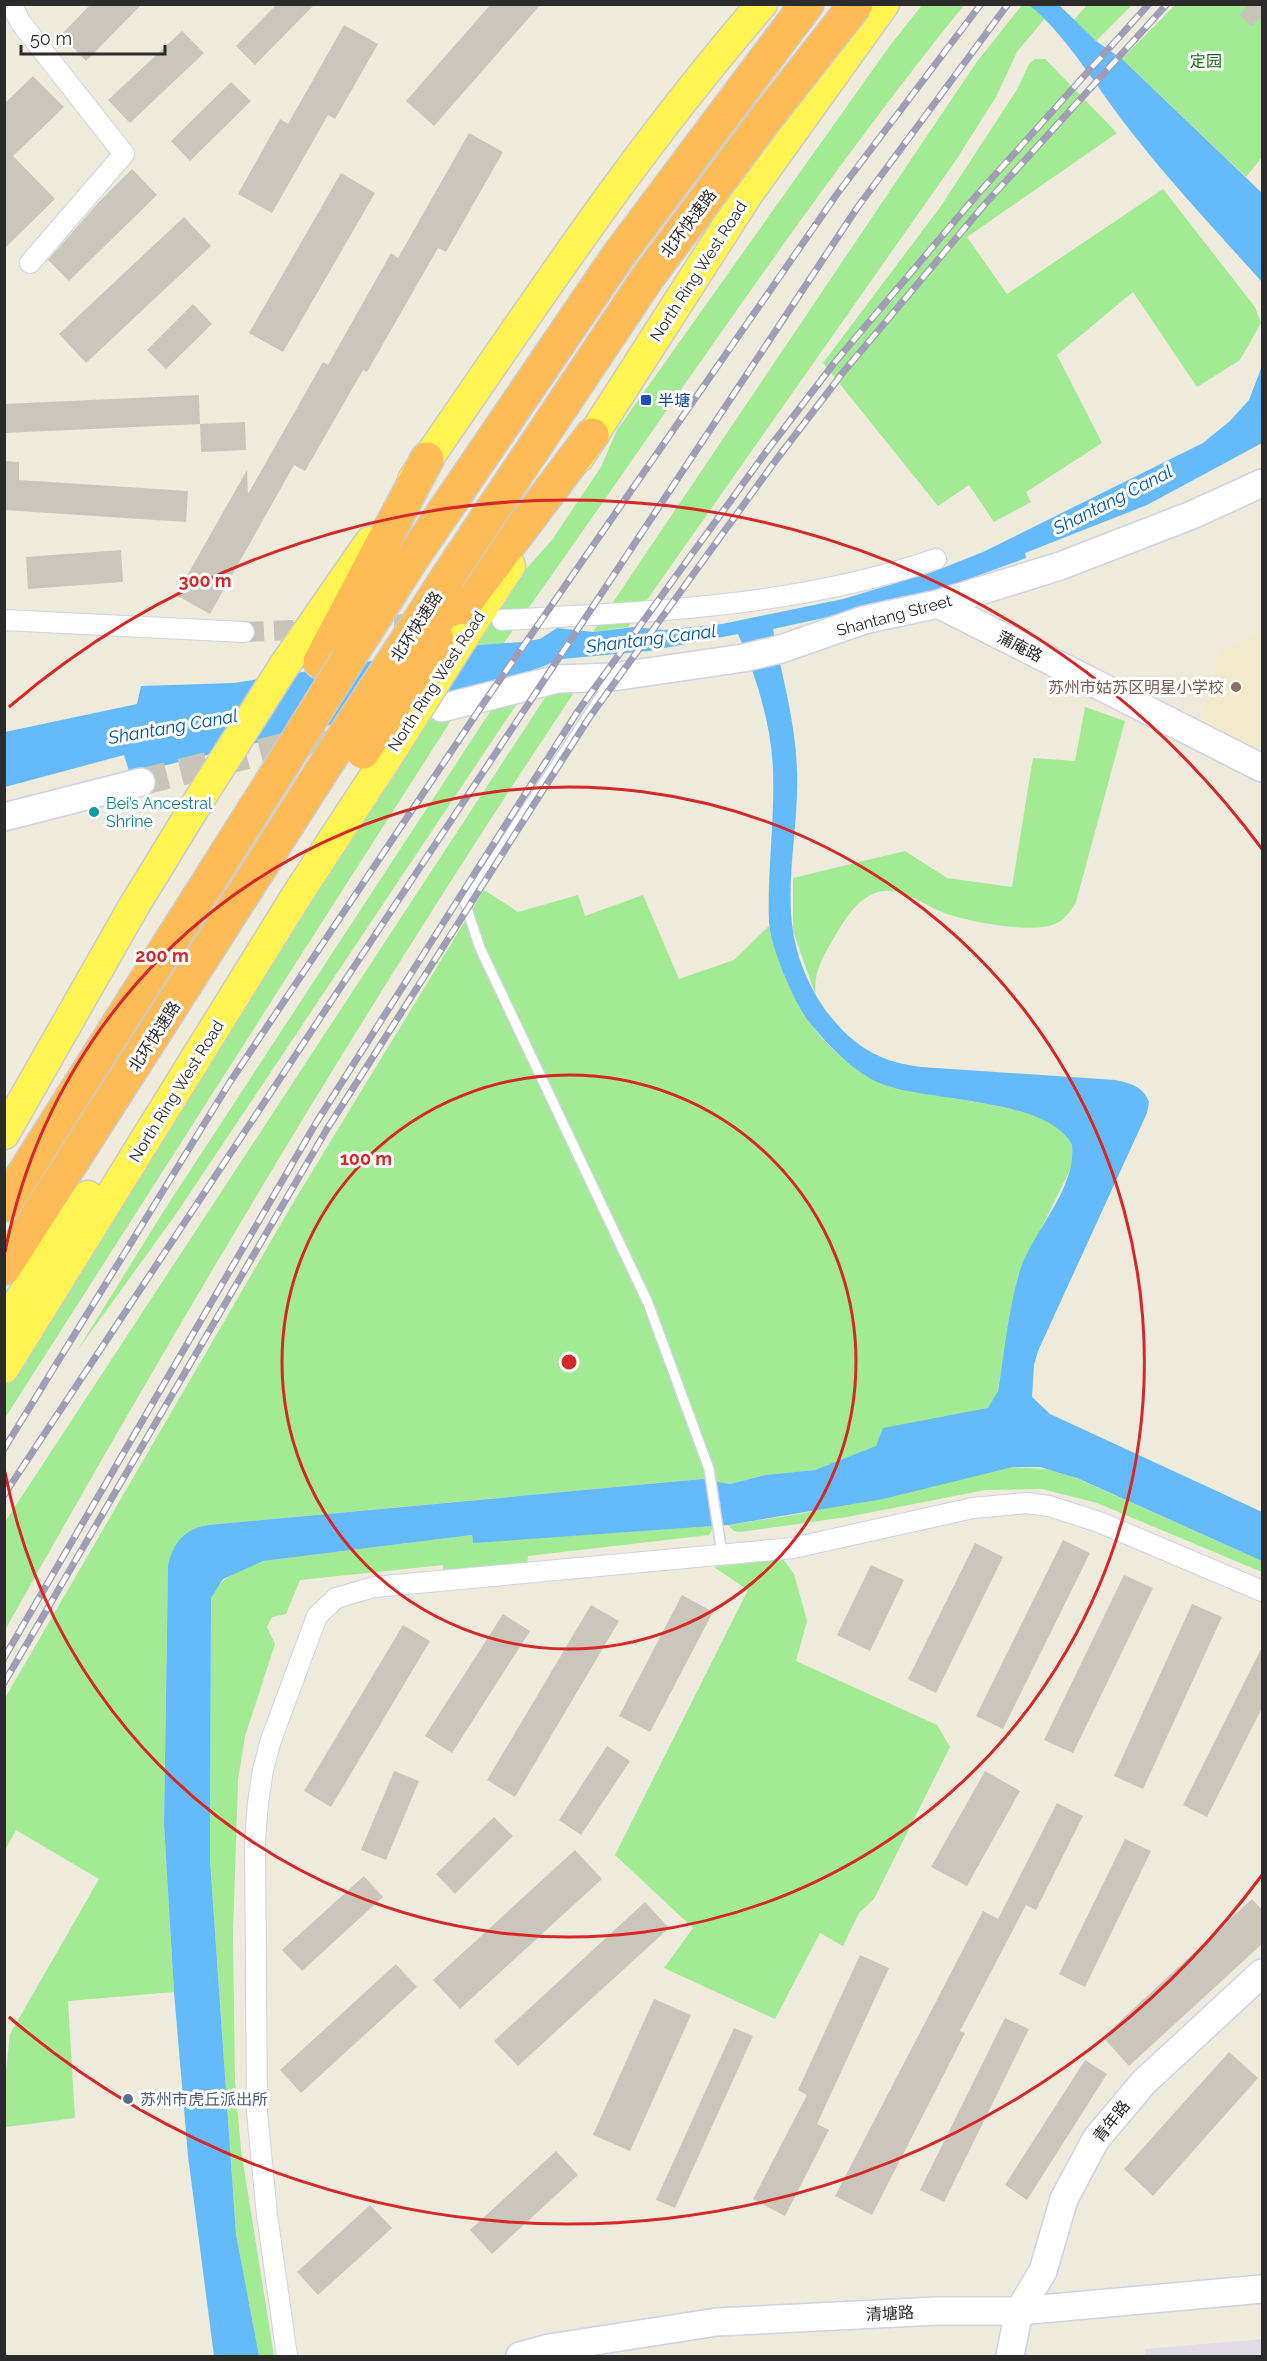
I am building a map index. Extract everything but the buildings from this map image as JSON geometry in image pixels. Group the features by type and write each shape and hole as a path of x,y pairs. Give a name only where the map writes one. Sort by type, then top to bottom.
{"highway":[{"path":"4,1205 51,1132 153,929 263,775 334,661 411,560 618,256 807,4"},
{"name":"北环快速路","path":"4,1268 238,903 363,751 436,640 447,578 648,277 767,117 871,8"},
{"path":"436,640 592,435"},
{"path":"334,661 427,459"}],"main road":[{"path":"4,1134 134,906 284,666 579,236 667,118 762,4"},
{"name":"North Ring West Road","path":"592,435 871,8"},
{"name":"North Ring West Road","path":"4,1368 297,895 363,751"},
{"path":"4,1324 190,1041 297,895"}],"street":[{"path":"11,4 21,23 124,154 30,262"},
{"name":"Shantang Street","path":"442,708 558,679 613,677 743,658 781,649 864,620 938,604 1118,545 1263,483"},
{"path":"502,620 723,605 886,576 936,559"},
{"name":"蒲庵路","path":"938,604 1263,768"},
{"path":"4,620 244,632"},
{"path":"4,817 141,782"},
{"path":"287,2356 257,2122 255,1840 263,1770 288,1688 317,1616 336,1598 360,1589 794,1548 973,1508 1027,1503 1049,1506 1099,1522 1263,1592"},
{"name":"青年路","path":"1010,2356 1019,2311 1043,2271 1069,2188 1101,2132 1144,2082 1263,1973"},
{"name":"清塘路","path":"520,2356 549,2348 717,2322 937,2311 1019,2311 1263,2289"},
{"path":"1019,2311 1023,2356"}],"lane":[{"path":"613,677 465,903 480,948 648,1303 694,1424 711,1479 722,1554"}],"shaded area":[{"name":"苏州市姑苏区明星小学校","path":"1262,631 1262,750 1200,723 1219,651"},
{"path":"1262,2339 1262,2356 1145,2356 1145,2349"}],"green space":[{"name":"定园","path":"1176,4 1262,5 1262,157 1246,177 1122,59"},
{"path":"922,5 964,5 844,161 786,241 503,644 476,645 519,577 552,540 601,467 617,430 889,47"},
{"path":"1022,5 1056,5 1017,52 996,97 956,160 628,627 593,632 976,63"},
{"path":"1087,5 1132,5 1096,41 1073,21"},
{"path":"1035,59 1045,59 1117,133 967,237 1007,294 1163,189 1255,307 1261,323 1240,360 1197,387 1133,292 1057,355 1102,443 1026,492 1031,502 994,522 969,485 938,506 823,363 941,206 1018,88 1029,64"},
{"path":"581,682 356,1032 142,1389 5,1630 5,1522 552,687"},
{"path":"524,693 176,1214 77,1351 165,1209 499,698"},
{"path":"1085,707 1125,721 1076,902 1065,917 1054,925 1038,928 996,925 944,913 902,893 884,891 875,893 862,900 852,911 831,943 817,972 816,996 793,931 793,878 905,851 947,878 1012,887 1033,758 1075,761"},
{"path":"457,711 5,1418 5,1384 302,918 311,885 423,719"},
{"path":"484,890 518,912 578,895 585,916 643,895 679,979 734,960 769,926 792,990 812,1026 842,1058 862,1073 884,1083 911,1091 1007,1108 1035,1116 1057,1128 1071,1143 1072,1164 1018,1275 996,1399 988,1408 815,1470 765,1475 730,1484 701,1479 208,1525 186,1534 173,1550 168,1565 164,1825 174,1992 68,2001 75,2118 6,2127 5,2080 10,2034 99,1879 16,1830 5,1850 5,1698 296,1198"},
{"path":"1013,1467 1058,1470 1262,1561 1262,1572 1097,1503 1042,1489 985,1490 847,1517 740,1532 734,1531 728,1525 800,1514"},
{"path":"714,1526 709,1535 528,1556 527,1567 443,1576 443,1565 300,1580 286,1614 272,1617 267,1627 275,1644 245,1736 238,1780 233,1933 235,2081 241,2150 274,2356 259,2356 236,2234 210,1860 211,1598 215,1590 226,1578 239,1570 263,1561 472,1535 473,1542"},
{"path":"783,1559 794,1574 807,1621 796,1661 937,1725 950,1747 874,1899 859,1913 843,1946 820,1933 775,2019 664,1968 693,1928 615,1855 748,1590 714,1567"}],"water":[{"path":"1029,5 1059,5 1096,41 1122,59 1262,193 1262,282 1161,169 1069,47"},
{"name":"Shantang Canal","path":"1262,366 1262,443 1147,505 1025,553 1026,558 919,597 773,629 796,754 797,792 791,872 793,931 803,969 812,987 822,1005 848,1036 864,1048 891,1061 921,1067 1115,1080 1131,1084 1143,1092 1149,1102 1147,1113 1038,1351 1034,1365 1032,1397 1050,1414 1262,1512 1262,1561 1077,1478 1040,1467 1013,1467 883,1499 728,1525 473,1543 472,1535 263,1561 223,1579 211,1598 210,1860 236,2234 259,2356 214,2356 188,2156 174,1992 164,1825 168,1565 177,1543 193,1529 208,1525 702,1479 730,1484 765,1475 815,1470 876,1446 883,1428 988,1408 998,1391 1018,1277 1067,1179 1072,1162 1072,1145 1059,1130 1039,1118 1014,1110 902,1090 882,1084 852,1066 834,1050 804,1014 784,975 769,923 772,752 762,700 738,634 649,651 562,659 466,696 444,697 130,774 124,755 5,787 5,732 137,704 141,686 234,683 465,646 540,639 557,628 593,632 634,627 664,630 722,624 843,599 930,573 983,552 1203,443 1230,421 1249,400"}],"tunnel":[{"path":"1250,4 1262,16"},
{"path":"364,626 424,623"},
{"path":"244,632 316,629"},
{"path":"141,782 358,728"}],"railway":[{"path":"4,1449 230,1082 481,707 837,194 981,4"},
{"path":"4,1495 857,208 1008,4"},
{"path":"4,1658 316,1123 578,711 766,452 835,362 976,196 1149,4"},
{"path":"4,1683 327,1129 589,718 776,460 845,370 985,204 1167,4"}],"place":[{"name":"半塘","path":"646,400"},
{"name":"苏州市姑苏区明星小学校","path":"1236,687"},
{"name":"Bei’s Ancestral Shrine","path":"94,812"},
{"name":"苏州市虎丘派出所","path":"128,2099"}]}
